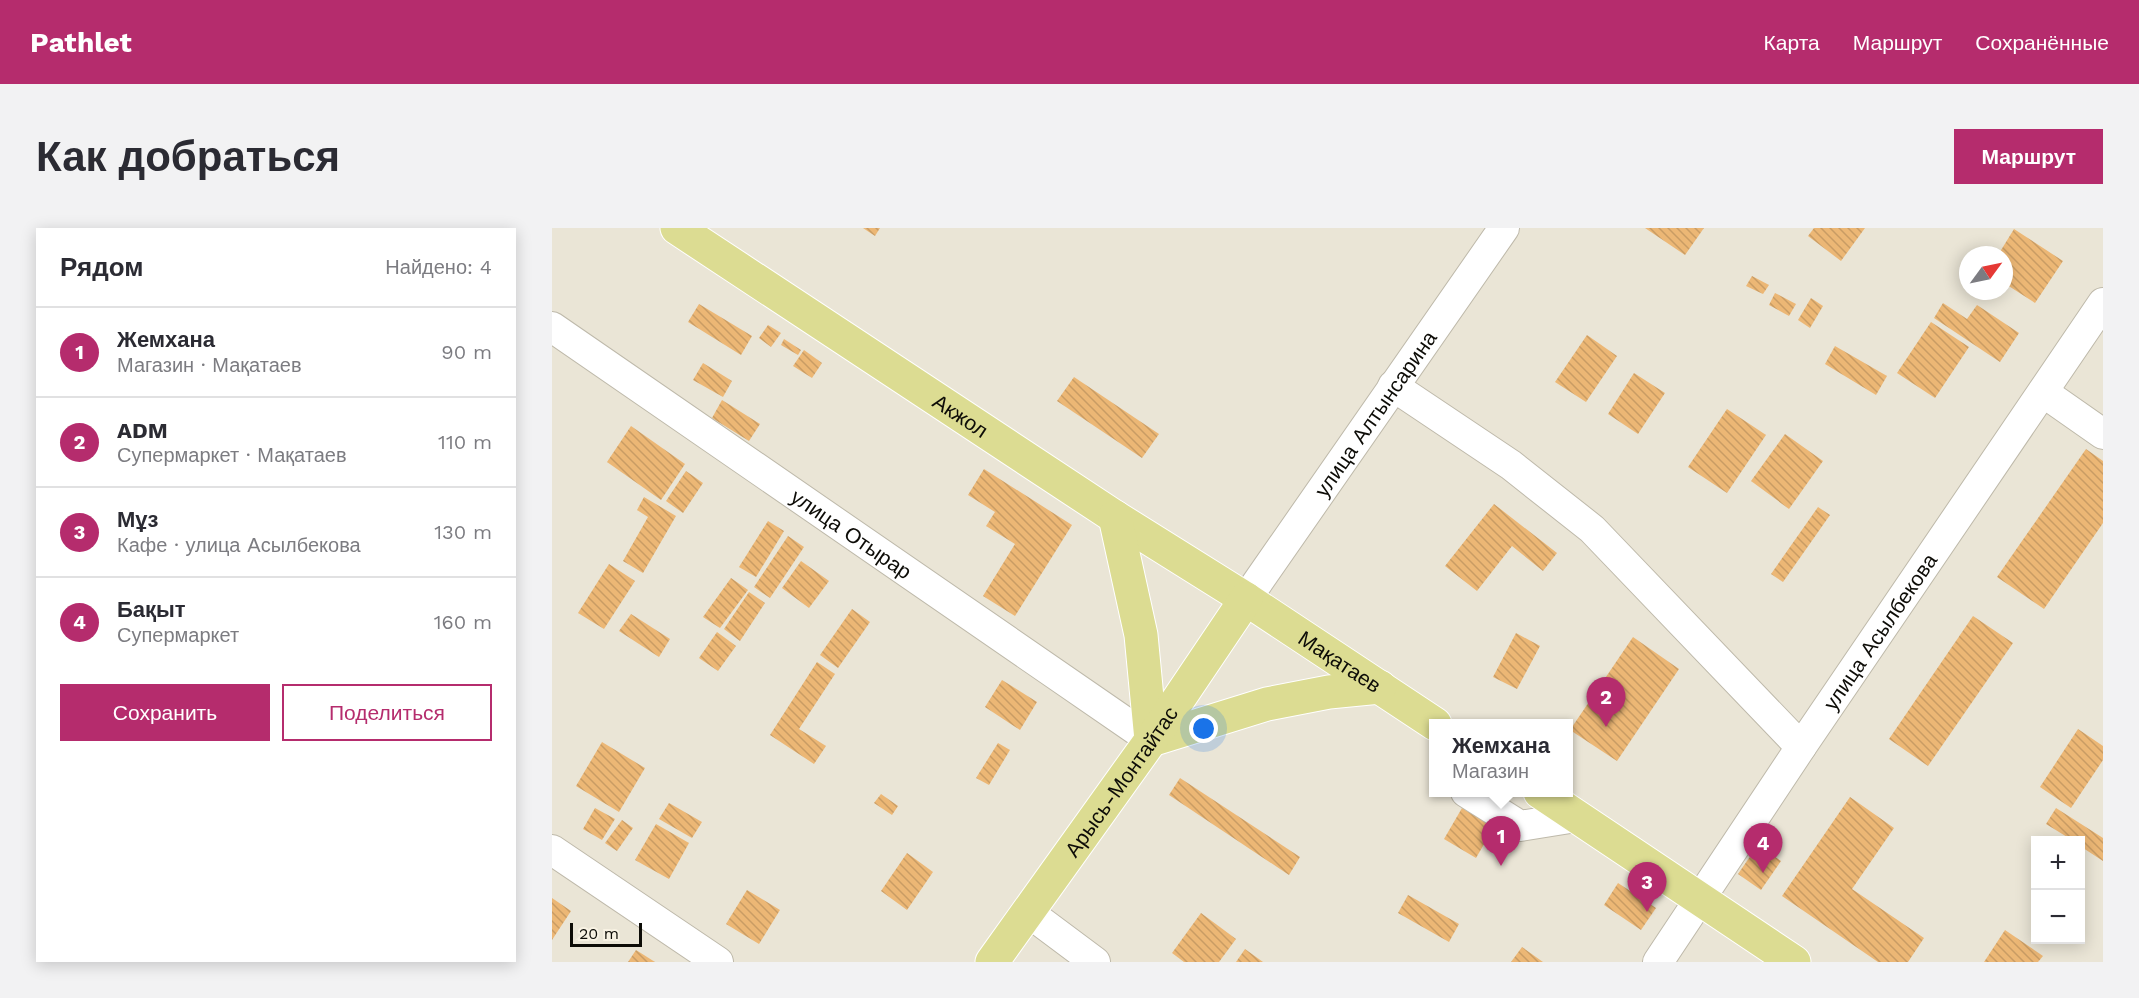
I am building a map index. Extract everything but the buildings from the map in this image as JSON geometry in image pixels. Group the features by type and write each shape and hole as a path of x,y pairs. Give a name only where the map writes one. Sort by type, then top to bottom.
{"main road":[{"name":"Акжол","path":"677,228 1115,517 1246,599"},
{"path":"1115,517 1141,635 1151,740 1267,704 1329,692 1380,687"},
{"name":"Арысь-Монтайтас","path":"992,962 1151,740 1246,599"},
{"name":"Мақатаев","path":"1246,599 1429,719"},
{"path":"1547,797 1794,962"}],"street":[{"name":"улица Алтынсарина","path":"1246,599 1504,228"},
{"name":"улица Асылбекова","path":"1658,962 1801,747 2103,303"},
{"name":"улица Отырар","path":"552,327 1151,740"},
{"path":"1393,386 1511,465 1592,529 1801,747"},
{"path":"2043,392 2103,434"},
{"path":"1474,797 1520,826 1576,817"},
{"path":"552,850 718,962"},
{"path":"1028,912 1095,962"}],"place":[{"name":"ADM","path":"1606,727"},
{"name":"Жемхана","path":"1501,866"},
{"name":"Бақыт","path":"1763,873"},
{"name":"Мұз","path":"1647,912"}]}
